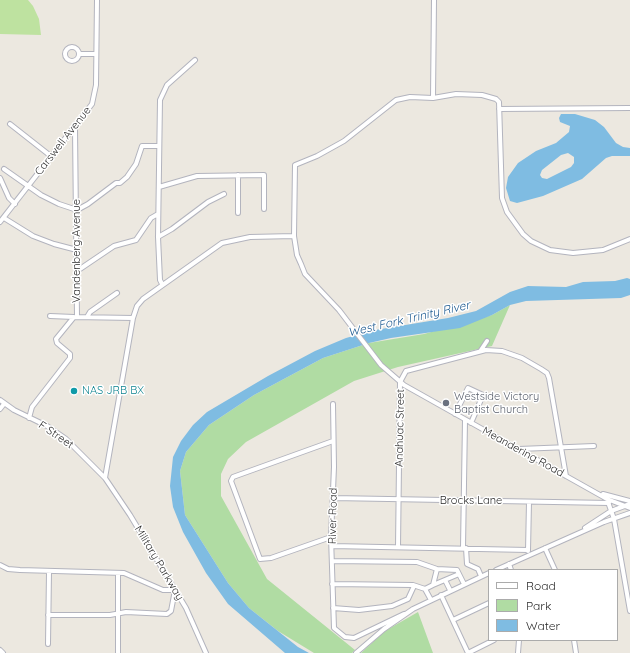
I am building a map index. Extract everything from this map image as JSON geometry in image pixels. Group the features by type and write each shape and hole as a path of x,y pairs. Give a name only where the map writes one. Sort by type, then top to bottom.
{"street":[{"name":"Carswell Avenue","path":"0,222 89,110 94,98 97,0"},
{"path":"434,0 432,98 456,94 482,95 496,99 499,102 502,198 507,212 523,234 531,241 550,250 574,253 603,250 630,239"},
{"path":"79,54 96,54"},
{"path":"162,284 160,280 158,237 160,100 167,85 195,60"},
{"name":"Meandering Road","path":"432,98 410,97 396,100 344,141 317,156 295,165 294,236 297,255 305,274 349,322 381,365 400,382 465,420 596,492 608,501 630,508"},
{"path":"499,109 630,108"},
{"path":"10,124 52,157"},
{"name":"Vandenberg Avenue","path":"29,418 32,407 70,358 70,354 57,343 56,339 76,317 77,210 75,128"},
{"path":"4,169 28,187 54,202 77,210 88,204 116,183 120,183 136,164 142,146 159,146"},
{"path":"238,175 238,213"},
{"path":"159,187 197,176 264,175 264,209"},
{"path":"0,178 8,198 15,204"},
{"path":"158,237 172,230 208,202 224,194"},
{"path":"77,271 114,246 136,240 151,218 158,214"},
{"path":"4,218 23,231 39,239 77,250"},
{"path":"105,478 133,318 137,306 143,299 162,284 216,247 231,240 250,237 294,236"},
{"path":"87,317 90,312 117,293"},
{"path":"50,316 133,318"},
{"path":"480,350 487,341"},
{"name":"Anahuac Street","path":"398,547 400,382 406,371 480,350 502,351 515,356 547,374 550,378 566,476"},
{"path":"455,414 468,388 483,395 471,423"},
{"name":"F Street","path":"0,400 4,404 66,439 105,478"},
{"path":"0,409 4,404"},
{"name":"River Road","path":"333,404 333,498 331,537 334,628 340,634 354,638 404,614"},
{"path":"465,420 464,548 467,564 478,569 481,576"},
{"path":"331,537 271,558 260,559 232,482 233,477 333,441"},
{"path":"518,449 594,446"},
{"name":"Military Parkway","path":"105,478 130,515 186,608 206,653"},
{"name":"Meandering Road","path":"596,492 630,502"},
{"name":"Brocks Lane","path":"333,498 529,502 608,501"},
{"path":"608,501 614,519 630,611"},
{"path":"529,502 529,552"},
{"path":"574,535 611,511 630,502"},
{"path":"498,569 529,552 545,548 630,513"},
{"path":"332,546 464,548 529,552"},
{"path":"545,548 555,569"},
{"path":"332,561 417,562 436,569 457,570 464,584"},
{"path":"508,564 510,569"},
{"path":"0,565 8,569 49,572 124,573 163,590 175,590 171,611 167,614 126,612 119,614 48,615"},
{"path":"433,585 436,569"},
{"path":"48,644 49,572"},
{"path":"118,573 118,653"},
{"path":"356,653 404,614 450,590 488,573"},
{"path":"332,584 414,586 425,589 459,574"},
{"path":"445,580 450,590"},
{"path":"333,608 359,610 392,606 408,599 414,586"},
{"path":"425,589 431,600"},
{"path":"441,595 468,653 492,641"},
{"path":"453,620 488,603"},
{"path":"518,653 519,641"},
{"path":"574,641 576,653"},
{"path":"0,650 3,653"}],"green space":[{"path":"0,0 28,0 33,6 39,19 41,35 0,34"},
{"path":"510,305 492,346 398,367 354,381 246,442 228,459 221,474 221,496 267,579 355,650 352,653 314,653 278,631 249,608 228,583 185,515 180,471 186,452 209,425 254,395 323,358 369,343 424,334 492,315"},
{"path":"418,612 433,653 361,653 385,631"}],"water":[{"path":"561,114 575,114 595,120 604,127 616,143 623,147 630,148 630,156 612,156 606,158 582,179 543,196 517,203 510,201 506,188 508,177 518,163 536,151 556,143 569,132 570,126 560,122 559,118","holes":["568,153 574,157 574,163 571,167 547,179 542,178 540,175 542,170 561,155"]},
{"path":"627,278 630,279 630,295 621,298 526,301 510,305 492,315 460,328 391,338 369,343 323,358 254,395 209,425 186,452 180,471 185,515 228,583 249,608 298,647 309,653 285,653 228,604 206,573 183,532 173,507 170,486 173,457 181,441 193,425 207,412 268,376 315,351 346,338 375,330 448,318 476,311 510,292 528,286 566,287 583,282 615,281"}],"place":[{"name":"NAS JRB BX","path":"74,391"},
{"name":"Westside Victory Baptist Church","path":"446,403"}],"water label":[{"name":"West Fork Trinity River","path":"409,319"}]}
